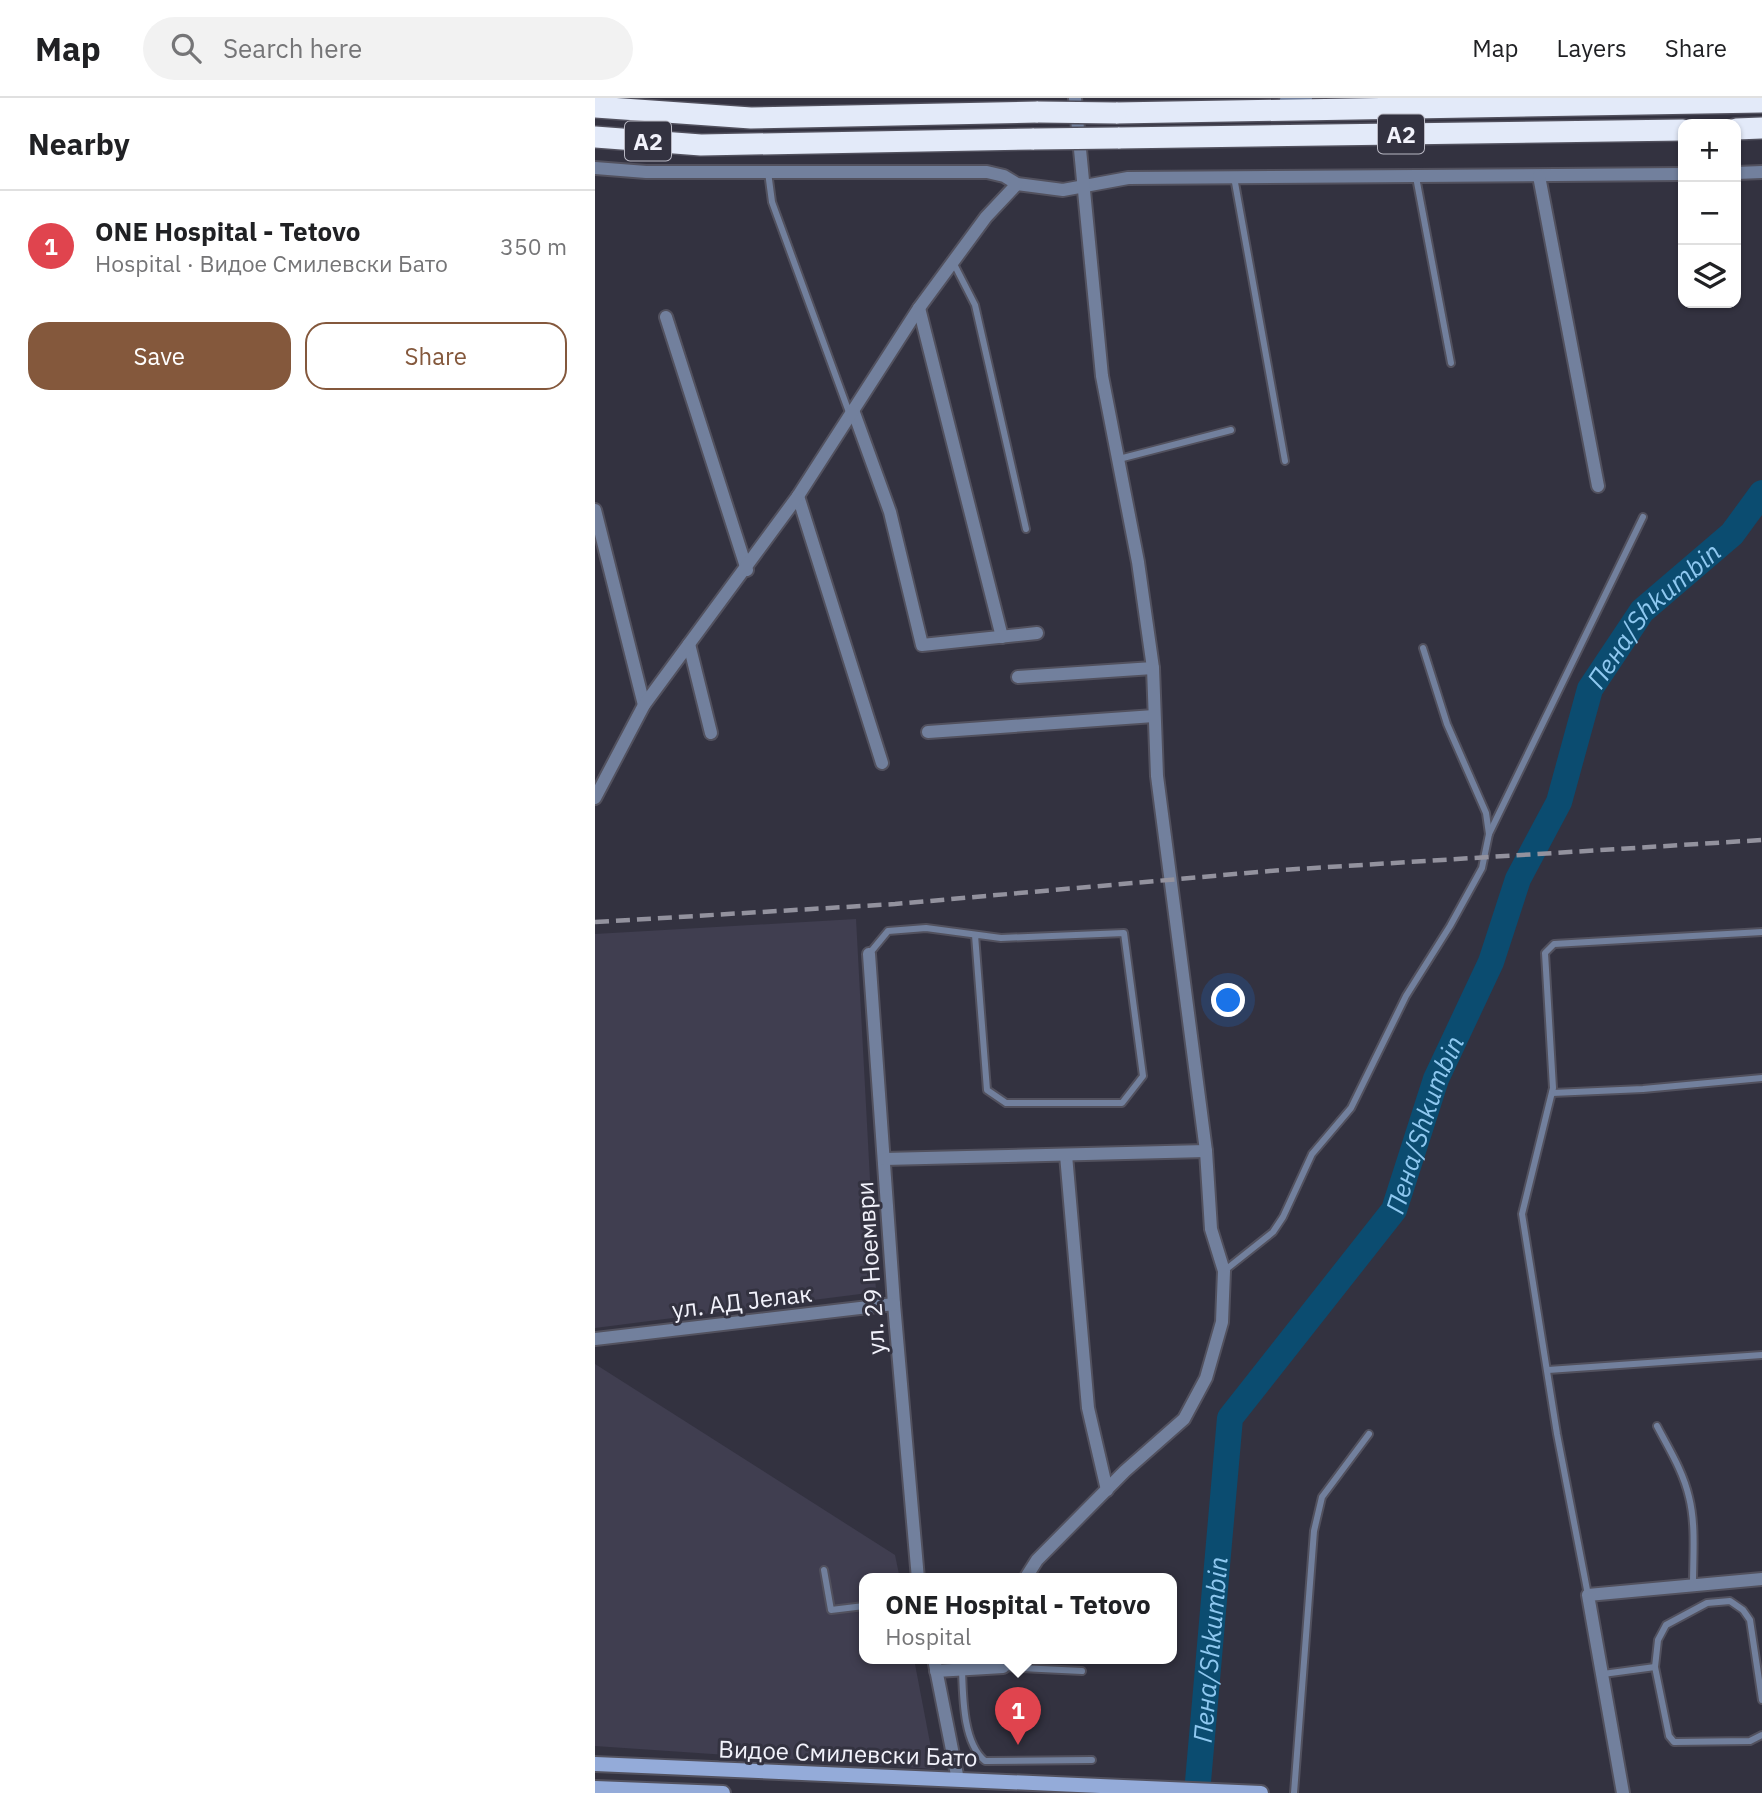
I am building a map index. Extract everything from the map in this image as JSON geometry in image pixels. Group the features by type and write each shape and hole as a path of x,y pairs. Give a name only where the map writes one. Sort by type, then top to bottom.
{"highway":[{"name":"A2","path":"595,107 751,118 1762,102"},
{"path":"1741,129 1762,128"},
{"name":"A2","path":"595,136 701,145 1678,130"}],"street":[{"path":"1029,1573 1037,1560 1107,1490 1184,1419 1206,1378 1222,1322 1224,1271 1211,1229 1206,1152 1157,776 1153,668 1138,562 1102,376 1081,187 1075,98"},
{"path":"595,168 646,172 987,172 1004,176 1017,184 1063,190 1128,178 1678,174"},
{"path":"1741,173 1762,172"},
{"path":"1539,176 1598,486"},
{"path":"595,798 644,705 747,569 798,496 919,308 986,217 1017,184"},
{"path":"919,308 1002,637"},
{"path":"666,317 747,569"},
{"path":"852,413 890,512 922,645 1037,633"},
{"path":"798,496 882,763"},
{"path":"595,510 644,705"},
{"path":"689,644 711,733"},
{"path":"1018,677 1153,668"},
{"path":"927,732 1154,716"},
{"name":"ул. 29 Ноември","path":"869,954 894,1304 917,1573"},
{"path":"884,1159 1206,1152"},
{"path":"1066,1155 1088,1408 1107,1490"},
{"name":"ул. АД Јелак","path":"595,1339 894,1304"},
{"path":"1623,1793 1588,1595 1762,1579"},
{"path":"960,1787 935,1665 962,1670 999,1664"},
{"name":"Видое Смилевски Бато","path":"595,1764 960,1787 1142,1787 1223,1791"},
{"name":"Видое Смилевски Бато","path":"595,1788 723,1793"},
{"path":"1223,1791 1261,1793"}],"lane":[{"path":"1116,113 1309,98"},
{"path":"768,172 772,202 852,413"},
{"path":"1234,177 1285,461"},
{"path":"1416,177 1451,363"},
{"path":"953,262 975,305 1026,529"},
{"path":"1117,459 1231,430"},
{"path":"1224,1271 1273,1232 1313,1154 1351,1108 1406,996 1479,877 1489,834 1643,517"},
{"path":"1423,648 1447,724 1486,813 1489,834"},
{"path":"869,954 888,931 926,928 1001,938 1123,933 1143,1076 1122,1103 1006,1103 987,1090 975,935"},
{"path":"1588,1595 1522,1214 1552,1093 1545,953 1555,944 1762,932"},
{"path":"1552,1093 1643,1089 1762,1077"},
{"path":"1548,1370 1762,1355"},
{"path":"1657,1426 1680,1469 1689,1497 1693,1522 1693,1585"},
{"path":"1294,1793 1314,1531 1322,1497 1369,1434"},
{"path":"824,1570 831,1610 859,1607"},
{"path":"1762,1700 1750,1620 1744,1610 1730,1601 1707,1603 1665,1625 1658,1640 1655,1667 1669,1736 1674,1742 1750,1741 1762,1735"},
{"path":"1015,1664 1082,1671"},
{"path":"1601,1674 1655,1667"},
{"path":"962,1670 963,1694 974,1752 985,1761 1092,1760"}],"shaded area":[{"path":"856,919 876,1292 595,1328 595,934"},
{"path":"595,1364 895,1555 899,1573 859,1573 859,1664 915,1664 935,1769 595,1746"}],"waterway":[{"name":"Пена/Shkumbin","path":"1197,1793 1230,1418 1394,1210 1436,1079 1491,962 1518,879 1559,802 1590,689 1642,611 1732,534 1762,493"}],"railway":[{"path":"595,922 895,904 1281,870 1762,840"}],"place":[{"name":"ONE Hospital - Tetovo","path":"1018,1745"}]}
